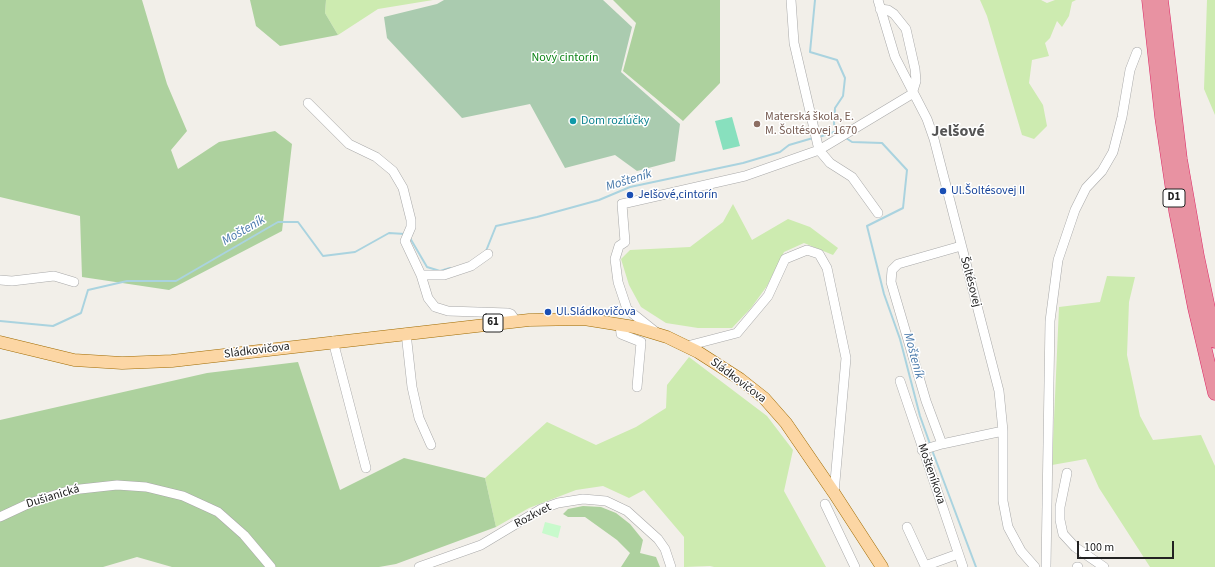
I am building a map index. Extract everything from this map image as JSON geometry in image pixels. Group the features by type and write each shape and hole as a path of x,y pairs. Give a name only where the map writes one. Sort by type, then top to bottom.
{"highway":[{"name":"D1","path":"1149,0 1162,117 1176,211 1194,308 1215,393"},
{"name":"D1","path":"1161,0 1180,159 1197,256 1215,341"}],"main road":[{"name":"Sládkovičova","path":"0,342 68,359 122,363 172,361 406,332 516,321 570,318 620,324 660,335 687,346 718,364 764,398 786,423 882,567"}],"street":[{"path":"791,0 794,43 819,150 830,163 852,177 878,213"},
{"path":"660,335 627,309 618,282 616,259 619,246 624,242 622,204 745,176 819,150 912,94 916,81 915,69 906,29 894,14 879,4"},
{"name":"Šoltésovej","path":"879,4 893,53 912,94 930,125 934,139 999,391 1002,432 1003,501 1008,527 1021,551 1035,567"},
{"path":"1046,567 1050,321 1058,260 1075,210 1086,188 1102,171 1113,152 1122,117 1130,70 1137,52"},
{"path":"308,103 349,144 376,157 393,171 403,188 411,220 411,227 404,240 421,275 428,298 435,307 448,311 508,313 511,314 516,321"},
{"name":"Mošteníkova","path":"961,246 898,264 892,270 891,282 926,401 932,447 958,554 963,567"},
{"path":"687,346 737,333 768,296 784,259 807,250 819,254 827,268 846,358 834,493"},
{"path":"421,275 444,275 471,266 488,254"},
{"path":"0,280 12,281 54,276 74,282"},
{"path":"620,324 621,334 641,342 637,387"},
{"path":"406,332 412,386 419,418 431,445"},
{"path":"333,341 366,468"},
{"name":"Mošteníkova","path":"900,381 932,447"},
{"name":"Mošteníkova","path":"932,447 1002,432"},
{"path":"1067,473 1060,507 1060,520 1064,534 1075,547 1104,567"},
{"name":"Dušianická","path":"0,517 30,503 71,490 116,485 146,487 183,496 218,512 244,534 271,567"},
{"name":"Rozkvet","path":"419,567 481,545 541,509 558,503 583,499 606,501 627,511 658,539 665,550 671,567"},
{"path":"825,504 855,567"},
{"path":"907,527 926,566 958,554"}],"green space":[{"path":"0,0 142,0 167,84 187,131 171,150 178,169 219,142 275,131 292,144 282,231 169,290 82,277 80,216 0,197"},
{"path":"250,0 326,0 325,13 338,35 280,46 256,26"},
{"path":"326,0 433,0 378,9 338,35 325,13"},
{"name":"Nový cintorín","path":"444,0 603,0 632,27 621,72 680,124 675,161 637,171 615,155 565,168 530,104 462,118 387,38 384,17 437,4"},
{"path":"613,0 720,0 720,83 683,121 623,71 636,23"},
{"path":"980,0 1041,0 1047,3 1055,0 1076,0 1072,2 1069,16 1062,27 1057,21 1050,38 1045,43 1049,56 1032,60 1029,83 1043,105 1047,126 1034,139 1022,135 987,16"},
{"path":"1207,0 1215,0 1215,115 1204,89"},
{"path":"732,117 740,146 723,150 715,121"},
{"path":"733,204 752,240 788,219 810,227 838,248 833,255 804,243 784,252 767,286 751,308 732,328 698,328 666,323 641,307 629,285 621,259 630,250 690,247 723,222"},
{"path":"1107,276 1135,277 1129,302 1127,355 1140,416 1153,440 1201,435 1215,466 1215,567 1150,567 1099,488 1086,459 1052,465 1059,307 1100,302"},
{"path":"689,357 767,416 793,450 784,491 826,567 684,567 684,537 644,490 629,498 603,486 576,490 529,508 496,527 485,478 547,422 596,445 636,427 666,408 667,385"},
{"path":"298,362 340,490 404,458 485,478 496,527 396,564 379,567 172,567 137,557 103,567 0,567 0,420 207,373"},
{"path":"583,506 601,507 616,513 630,524 643,540 640,553 656,557 660,567 621,567 630,553 617,540 585,517 568,517 563,514 568,509"},
{"path":"545,522 561,526 558,538 542,533"}],"waterway":[{"path":"815,0 810,52 837,60 845,78 843,96 835,108 834,124 837,131"},
{"name":"Mošteník","path":"819,137 837,131 841,134"},
{"name":"Mošteník","path":"486,251 496,226 537,217 599,200 630,187 743,163 780,152 789,145 813,138"},
{"name":"Mošteník","path":"846,138 852,142 882,143 907,170 903,208 867,226 884,294 900,339 920,416 930,444"},
{"name":"Mošteník","path":"0,321 53,326 81,313 88,290 127,281 176,281 278,222 298,222 323,256 355,252 389,233 405,234"},
{"name":"Mošteník","path":"410,238 427,267 440,271 450,268"},
{"name":"Mošteník","path":"932,450 976,567"}],"place":[{"name":"Dom rozlúčky","path":"573,121"},
{"name":"Materská škola, E. M. Šoltésovej 1670","path":"757,124"},
{"name":"Ul.Šoltésovej II","path":"943,191"},
{"name":"Jelšové,cintorín","path":"630,195"},
{"name":"Ul.Sládkovičova","path":"548,312"}],"district":[{"name":"Jelšové","path":"958,132"}]}
